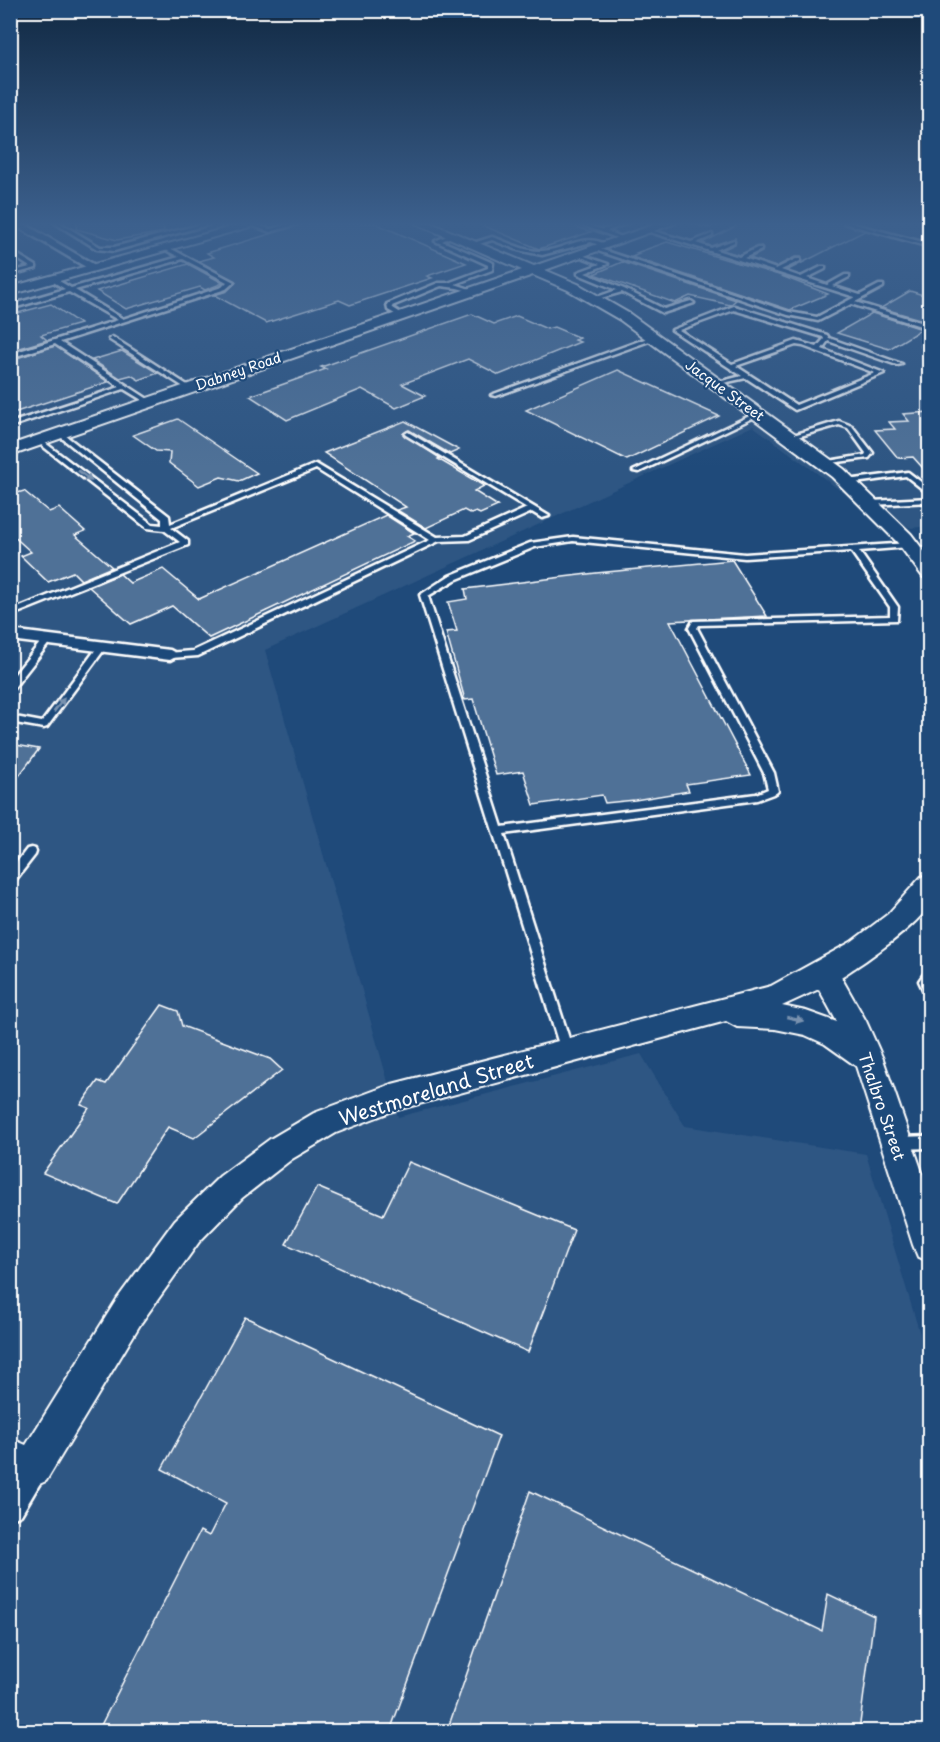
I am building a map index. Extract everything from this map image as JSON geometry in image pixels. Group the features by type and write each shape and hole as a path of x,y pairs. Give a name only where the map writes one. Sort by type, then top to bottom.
{"street":[{"name":"Dabney Road","path":"10,451 434,304"},
{"name":"Jacque Street","path":"604,304 824,463 871,503 909,545 930,573"},
{"path":"10,635 170,655"},
{"name":"Westmoreland Street","path":"10,1504 22,1462 187,1231 231,1187 281,1149 325,1123 392,1098 777,996 825,974 878,940 927,894"},
{"name":"Thalbro Street","path":"825,974 856,1030 868,1059 930,1245"},
{"path":"716,1014 800,1020 841,1038 868,1059"}],"lane":[{"path":"94,304 123,321"},
{"path":"10,356 174,304"},
{"path":"389,304 390,309 402,316"},
{"path":"650,304 663,311 686,304"},
{"path":"763,304 788,313 818,319 847,304"},
{"path":"858,304 930,327"},
{"path":"734,308 827,339 899,364 795,408 675,330 734,308"},
{"path":"494,395 653,338"},
{"path":"112,339 189,388"},
{"path":"819,349 827,339"},
{"path":"56,342 149,402"},
{"path":"731,366 786,344 804,344 881,373"},
{"path":"717,384 748,376"},
{"path":"10,425 125,387"},
{"path":"637,471 758,414"},
{"path":"790,437 839,423 850,427 870,453 867,457 824,463"},
{"path":"59,433 166,518 166,528"},
{"path":"408,434 545,516"},
{"path":"38,440 150,526 166,528 316,466 436,540"},
{"path":"847,482 908,474 930,493"},
{"path":"871,503 930,500"},
{"path":"170,655 195,654 436,540 466,538 532,509"},
{"path":"10,614 185,543 166,528"},
{"path":"567,1051 424,595 452,578 533,545 573,539 745,556 909,545"},
{"path":"499,831 757,797 773,791 770,773 693,628 696,623 894,618 894,607 853,548"},
{"path":"10,687 47,640"},
{"path":"10,719 44,725 102,647"},
{"path":"10,879 31,852"},
{"path":"930,974 925,981 930,993"},
{"path":"896,1143 930,1142"}],"shaded area":[{"path":"11,304 929,304 929,526 911,528 841,491 753,426 265,650 398,1117 641,1054 685,1126 866,1154 929,1364 930,1676 924,1731 11,1732"}],"building":[{"path":"51,304 80,324 41,335 47,340 10,351 10,315"},
{"path":"118,304 142,304 126,309"},
{"path":"231,304 325,304 266,323"},
{"path":"773,304 804,304 790,310"},
{"path":"887,304 930,304 930,322 881,308"},
{"path":"872,313 922,329 889,349 837,333"},
{"path":"472,314 494,324 517,316 547,329 554,327 580,338 575,340 580,342 499,375 468,359 402,384 425,396 396,408 362,389 287,420 250,396 326,369 321,367"},
{"path":"55,346 108,382 10,414 10,360"},
{"path":"122,351 158,373 139,380 131,375 120,378 92,360"},
{"path":"618,370 719,416 627,460 526,410"},
{"path":"930,412 930,476 913,457 898,458 875,430 895,429 889,422 909,421 903,414"},
{"path":"178,419 257,473 239,481 221,477 199,486 169,463 170,452 156,451 133,435"},
{"path":"405,421 459,450 450,454 409,430 403,434 440,458 438,459 484,486 474,491 498,506 480,514 476,512 471,514 464,510 426,528 397,510 406,507 324,453"},
{"path":"24,491 49,512 59,508 85,531 75,535 112,567 81,580 73,572 48,582 21,556 31,552 10,533 10,495"},
{"path":"386,515 414,533 407,536 415,541 209,638 172,606 131,624 89,587 120,574 130,583 163,569 199,599"},
{"path":"732,560 767,616 670,621 751,775 686,784 689,791 635,800 605,803 602,795 534,805 523,771 496,775 473,699 465,700 446,632 457,631 448,602 467,599 465,589"},
{"path":"10,744 39,749 10,788"},
{"path":"162,1005 178,1011 182,1026 270,1059 282,1070 194,1138 168,1127 117,1204 43,1173 89,1108 81,1105 98,1081 106,1084"},
{"path":"409,1162 574,1230 528,1352 286,1244 317,1187 383,1215"},
{"path":"245,1317 499,1436 390,1731 98,1731 200,1531 209,1536 226,1503 162,1469"},
{"path":"530,1491 822,1631 828,1594 874,1616 859,1731 447,1731"}]}
